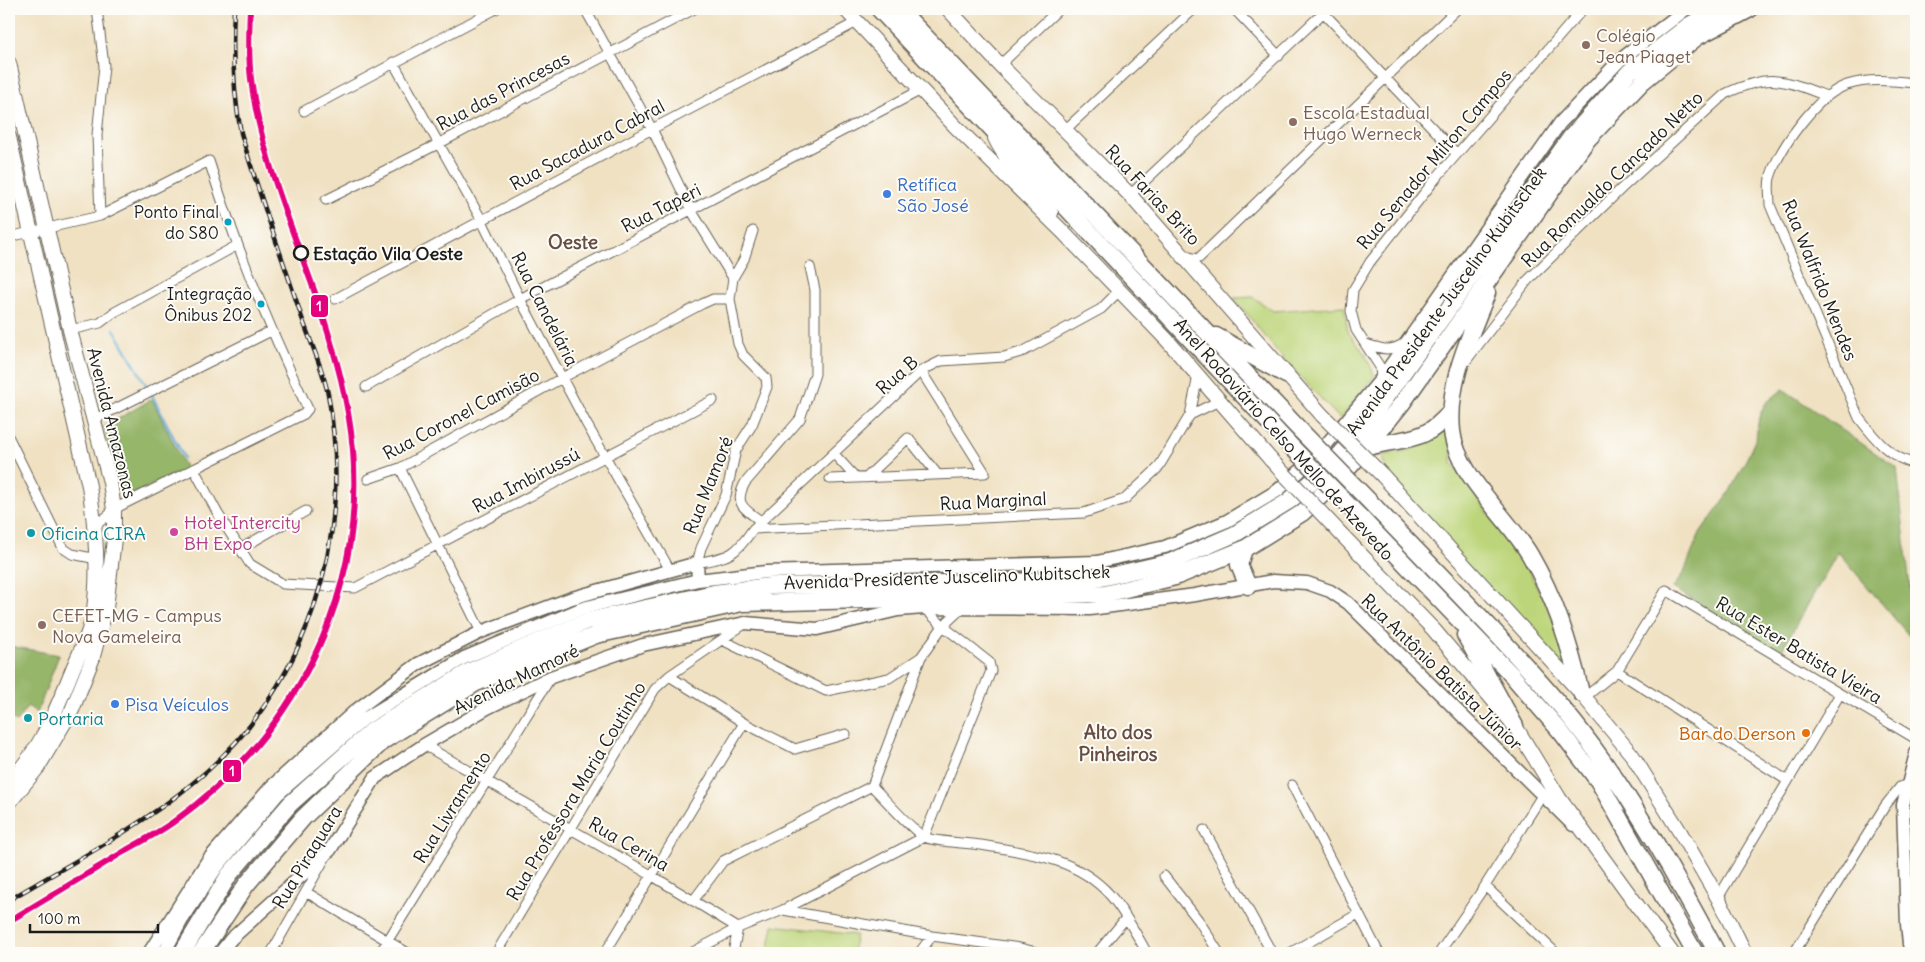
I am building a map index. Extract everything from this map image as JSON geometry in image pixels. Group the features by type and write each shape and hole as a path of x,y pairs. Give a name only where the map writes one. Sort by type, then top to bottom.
{"highway":[{"name":"Anel Rodoviário Celso Mello de Azevedo","path":"879,9 992,113 1374,506 1516,657 1573,721 1611,773 1674,873 1717,953"},
{"name":"Anel Rodoviário Celso Mello de Azevedo","path":"899,9 1289,444 1510,673 1561,732 1599,782 1695,953"},
{"name":"Avenida Presidente Juscelino Kubitschek","path":"182,953 229,875 284,812 373,730 470,671 587,621 714,593 770,586 1008,582 1100,578 1170,562 1243,530 1289,501 1326,470 1362,430 1571,137 1630,71 1688,26 1718,9"},
{"name":"Avenida Presidente Juscelino Kubitschek","path":"201,953 246,886 303,818 383,741 476,683 596,635 742,603 1105,594 1175,578 1244,549 1302,513 1337,481 1367,447 1403,402 1587,140 1642,82 1697,38 1750,9"},
{"path":"1496,267 1457,372 1451,411 1452,433 1463,462 1515,530 1548,588 1565,630 1583,695"},
{"path":"1198,326 1286,375"},
{"path":"1367,447 1422,436 1442,423 1451,411"},
{"path":"1244,549 1238,565 1248,586"},
{"path":"1438,597 1470,642 1515,726"}],"main road":[{"name":"Anel Rodoviário Celso Mello de Azevedo","path":"845,9 921,90 1062,231 1167,340 1271,460 1434,630 1515,726 1558,798 1672,953"},
{"name":"Rua Farias Brito","path":"948,9 1000,65 1130,195 1322,415 1383,476 1583,695"},
{"name":"Avenida Amazonas","path":"9,63 70,330 110,482 114,510 114,539 106,608 92,660 61,732 38,767 9,803"},
{"path":"992,113 1001,150 1041,197 1062,231"},
{"name":"Avenida Amazonas","path":"9,137 32,232 96,525 97,558 93,617 79,654 48,728 33,754 9,781"},
{"path":"1583,695 1632,754 1661,800 1718,898 1745,953"}],"street":[{"path":"97,9 104,66 97,135 100,216"},
{"path":"304,111 393,62 496,9"},
{"path":"585,9 652,128 691,210 732,278"},
{"name":"Rua das Princesas","path":"326,200 440,143 609,52 694,9"},
{"path":"1000,65 1059,9"},
{"path":"1065,130 1194,9"},
{"path":"1234,9 1279,56"},
{"path":"1184,255 1195,259 1199,258 1457,9"},
{"name":"Rua Senador Milton Campos","path":"1381,379 1380,366 1356,330 1351,311 1353,290 1370,262 1457,154 1583,9"},
{"name":"Avenida Presidente Juscelino Kubitschek","path":"164,953 182,920 217,867 278,794 364,719 464,658 583,608 698,580 766,572 1097,562 1165,547 1227,521 1277,491 1315,458 1381,379 1560,123 1620,60 1686,9"},
{"path":"1130,195 1325,11 1384,78 1457,154"},
{"name":"Rua Sacadura Cabral","path":"335,300 652,128 857,22"},
{"name":"Rua Candelária","path":"393,62 482,220 520,299 605,457 670,570"},
{"name":"Rua Romualdo Cançado Netto","path":"1457,372 1528,280 1622,188 1724,94 1740,87 1773,80 1787,81 1826,96"},
{"name":"Rua Walfrido Mendes","path":"1916,83 1883,80 1864,81 1846,85 1826,96 1784,150 1770,179 1770,205 1859,418 1878,442 1902,461 1916,464"},
{"name":"Rua Taperi","path":"366,387 520,299 921,90"},
{"path":"9,237 100,216 209,161 236,246 271,331 308,409 307,412 114,510 96,525"},
{"name":"Rua Mamoré","path":"697,563 701,548 726,495 736,450 752,425 767,387 766,378 743,355 738,344 730,298 732,278 744,259 753,231"},
{"path":"70,330 100,323 113,313 236,246"},
{"path":"762,522 744,508 740,502 739,493 745,483 800,419 816,374 816,290 810,267"},
{"name":"Rua B","path":"697,563 721,558 740,549 754,529 921,371 942,360 1004,357 1024,351 1101,309 1119,291"},
{"name":"Rua Coronel Camisão","path":"368,479 400,468 562,378 712,299 730,298"},
{"path":"93,420 271,331"},
{"path":"1366,344 1381,349 1394,350 1405,344"},
{"path":"830,479 985,473 921,371"},
{"name":"Rua Marginal","path":"754,529 1084,513 1101,509 1124,499 1158,468 1190,416 1198,376"},
{"name":"Rua Imbirussú","path":"240,549 250,564 283,584 355,588 712,400"},
{"path":"1190,416 1219,401"},
{"path":"9,438 63,548 72,554 97,558"},
{"path":"866,478 908,438 938,475"},
{"path":"835,454 856,478"},
{"path":"400,468 481,632"},
{"path":"194,469 218,514 240,549 306,511"},
{"path":"150,953 208,860 270,787 355,711 418,664 481,632 572,598 697,563 698,580"},
{"name":"Rua Antônio Batista Júnior","path":"1248,586 1273,581 1307,583 1330,591 1348,603 1588,839"},
{"name":"Avenida Mamoré","path":"375,778 424,745 487,708 551,677 643,644 746,623 817,629 898,610 924,608 1090,609 1248,586"},
{"name":"Rua Ester Batista Vieira","path":"1617,671 1666,590 1916,738"},
{"path":"691,953 738,928 783,910 924,837 991,671 989,662 943,626 924,608"},
{"path":"693,901 723,861 872,786 921,657 943,626 961,609"},
{"name":"Rua Professora Maria Coutinho","path":"496,953 655,689 669,676 746,623"},
{"path":"722,640 826,691 889,678 921,657"},
{"path":"1583,695 1617,671 1788,781"},
{"path":"669,676 744,723 795,749 846,734"},
{"name":"Rua Livramento","path":"380,953 551,677"},
{"path":"1718,898 1840,694"},
{"path":"605,953 744,723"},
{"name":"Rua Cerina","path":"424,745 488,780 738,928"},
{"path":"1908,950 1903,805 1916,753"},
{"name":"Rua Piraquara","path":"271,953 330,850 375,778"},
{"path":"1794,953 1885,806 1900,788 1908,784"},
{"path":"1292,785 1379,953"},
{"path":"872,786 924,837 1052,858 1075,868 1093,879 1110,895 1147,953"},
{"path":"1439,953 1485,886 1542,794"},
{"path":"1204,830 1272,953"},
{"path":"220,953 231,940 330,850"},
{"path":"1164,876 1199,920 1219,953"},
{"path":"1485,886 1556,953"},
{"path":"306,892 408,953"},
{"path":"783,910 932,936 1020,948 1040,953"},
{"path":"1290,953 1358,914"},
{"path":"1097,953 1126,918"},
{"path":"733,953 738,928"},
{"path":"919,953 932,936"}],"green space":[{"path":"1253,297 1273,311 1344,306 1348,332 1365,354 1375,376 1340,419 1281,356 1234,298"},
{"path":"1783,389 1897,468 1916,644 1838,552 1780,653 1673,588 1684,572 1699,535 1729,493 1748,456 1756,438 1759,417 1765,404"},
{"path":"152,399 186,469 123,499 104,427"},
{"path":"1451,425 1452,463 1526,565 1560,632 1576,681 1392,487 1381,455 1401,452 1428,443"},
{"path":"9,646 59,655 37,713 28,706 16,722 9,716"},
{"path":"773,925 856,935 852,953 768,953"}],"waterway":[{"path":"114,329 153,397 184,458"}],"railway":[{"path":"9,900 103,845 172,800 233,745 266,703 293,657 314,607 327,556 334,502 335,448 328,394 323,374 270,224 241,133 234,71 234,9"}],"transit line":[{"name":"1","path":"9,921 176,820 218,785 255,747 287,704 313,658 333,609 347,558 354,505 353,450 348,415 341,380 322,313 280,198 263,139 250,70 250,9"}],"place":[{"name":"Colégio Jean Piaget","path":"1586,45"},
{"name":"Escola Estadual Hugo Werneck","path":"1293,122"},
{"name":"Retífica São José","path":"887,194"},
{"name":"Ponto Final do S80","path":"228,222"},
{"name":"Estação Vila Oeste","path":"301,253"},
{"name":"Integração Ônibus 202","path":"261,304"},
{"name":"Hotel Intercity BH Expo","path":"174,532"},
{"name":"Oficina CIRA","path":"31,533"},
{"name":"CEFET-MG - Campus Nova Gameleira","path":"42,625"},
{"name":"Pisa Veículos","path":"115,704"},
{"name":"Portaria","path":"28,718"},
{"name":"Bar do Derson","path":"1806,733"}],"district":[{"name":"Oeste","path":"573,242"},
{"name":"Alto dos Pinheiros","path":"1118,743"}]}
